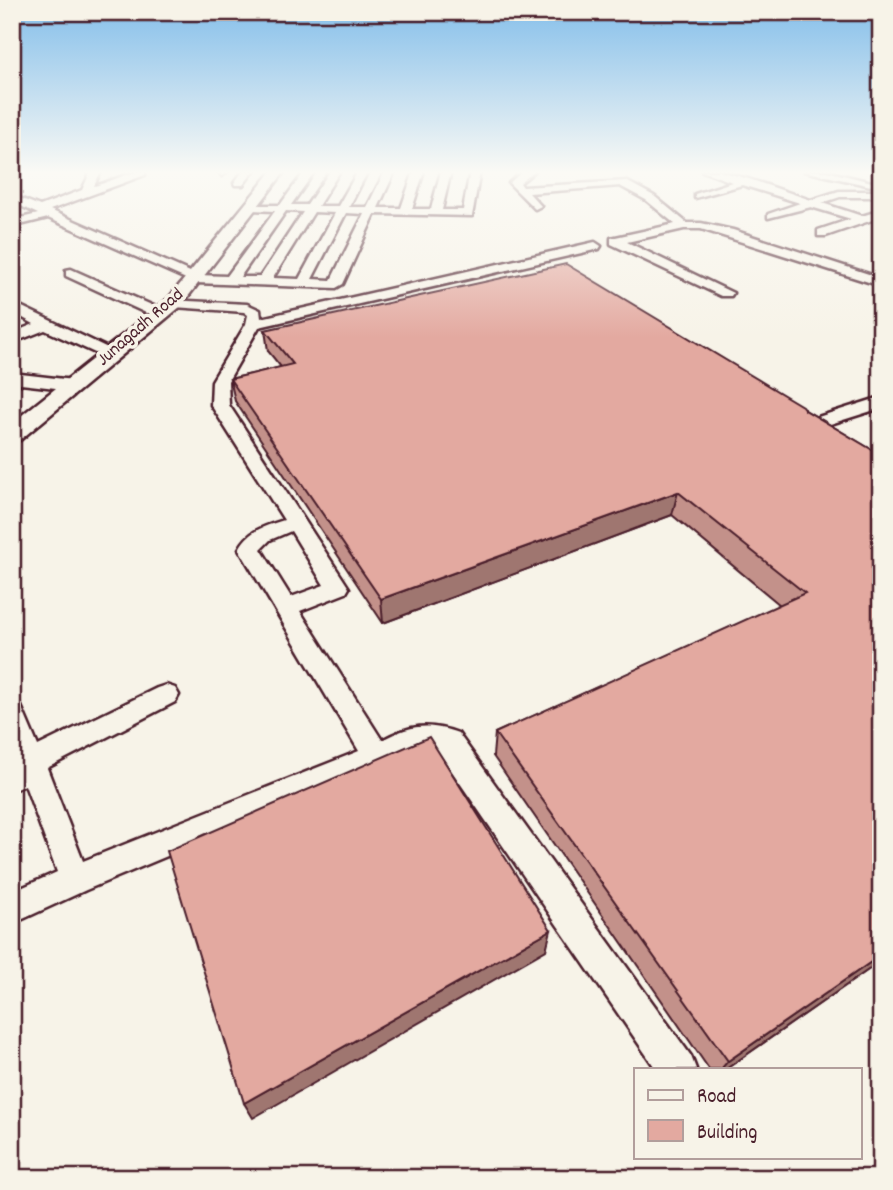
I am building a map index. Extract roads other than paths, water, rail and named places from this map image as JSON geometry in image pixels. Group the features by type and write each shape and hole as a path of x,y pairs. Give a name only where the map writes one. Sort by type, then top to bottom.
{"main road":[{"path":"105,353 151,310 188,282 228,227"},
{"name":"Junagadh Road","path":"12,435 65,384 174,303 235,227"},
{"path":"12,422 65,384"}],"street":[{"path":"69,227 188,282 231,280 336,285 362,227"},
{"path":"231,280 272,227"},
{"path":"264,282 300,227"},
{"path":"303,283 333,227"},
{"path":"682,227 615,241 726,293"},
{"path":"703,227 881,282"},
{"path":"822,233 840,227"},
{"path":"253,324 594,246"},
{"path":"547,257 570,271"},
{"path":"71,273 151,310"},
{"path":"174,303 247,308 255,313 253,324 220,381 220,405 338,588 285,608"},
{"path":"12,306 46,326 105,353"},
{"path":"12,339 46,326"},
{"path":"12,378 65,384"},
{"path":"12,392 34,380"},
{"path":"794,409 811,425 881,402"},
{"path":"295,523 260,536 252,541 250,549 377,756"},
{"path":"22,771 166,695"},
{"path":"13,719 22,771 75,879"},
{"path":"12,908 75,879 377,756 421,734 434,734 448,741 677,1068"}]}
